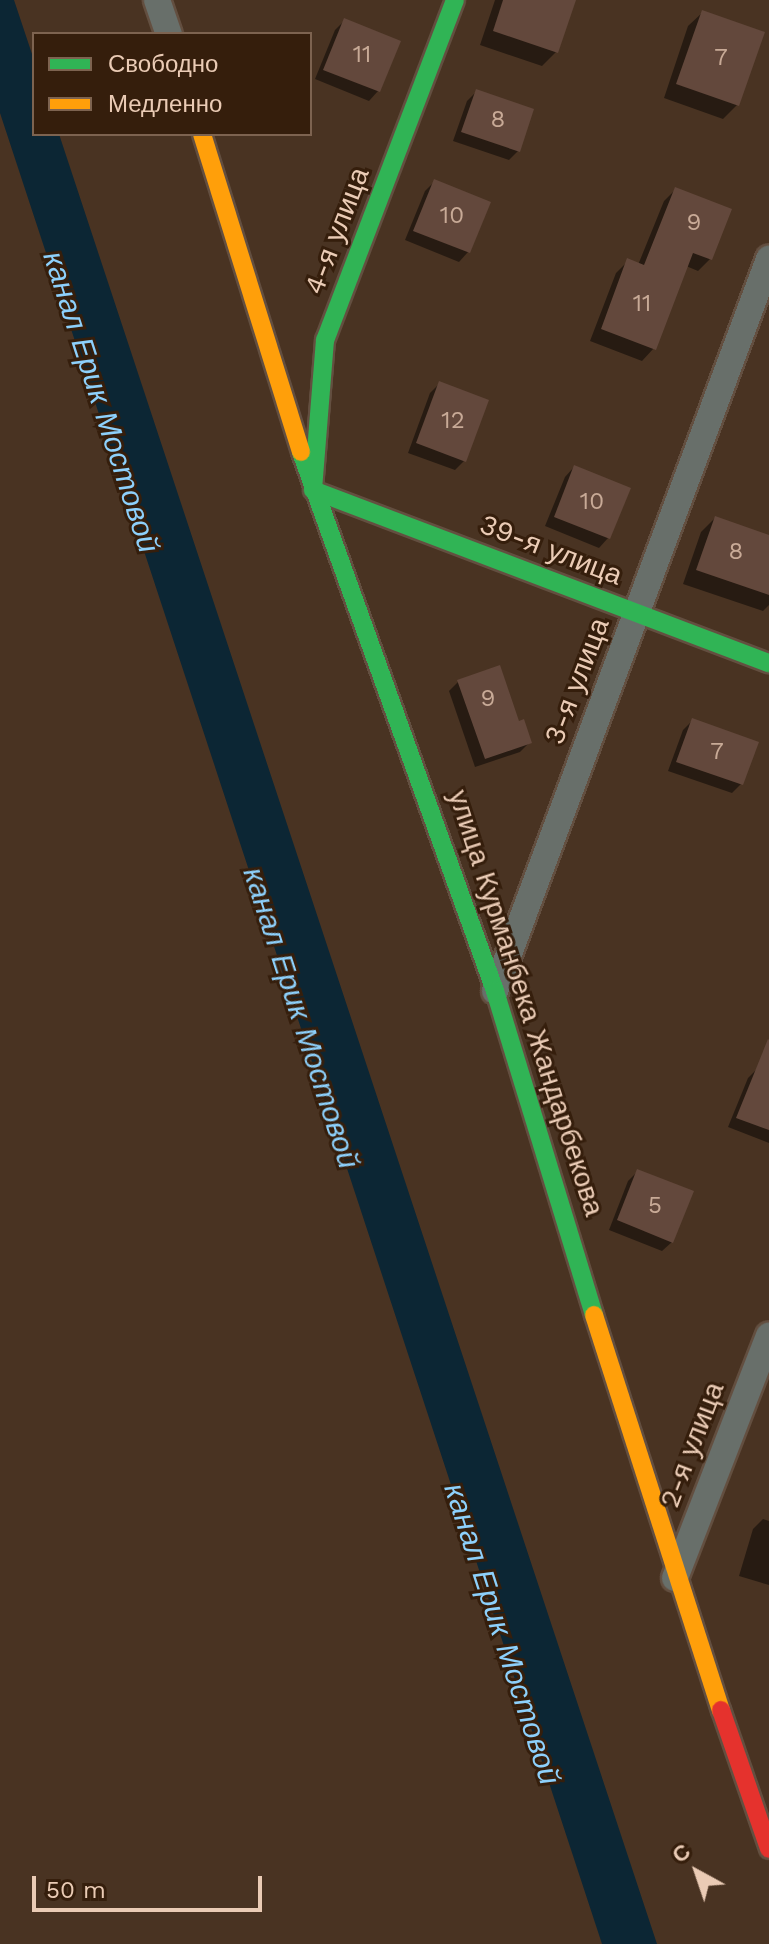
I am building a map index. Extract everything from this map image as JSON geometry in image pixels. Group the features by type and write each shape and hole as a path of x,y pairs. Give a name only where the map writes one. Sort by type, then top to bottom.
{"street":[{"path":"157,0 168,32"},
{"name":"4-я улица","path":"313,490 325,340 455,0"},
{"name":"улица Курманбека Жандарбекова","path":"203,136 313,490 495,991 675,1578 769,1849"},
{"name":"3-я улица","path":"495,991 769,259"},
{"name":"39-я улица","path":"313,490 769,663"},
{"name":"2-я улица","path":"675,1578 769,1336"}],"water":[{"name":"канал Ерик Мостовой","path":"0,0 14,0 32,54 32,136 60,136 657,1944 602,1944 0,113"}],"building":[{"path":"503,0 576,0 558,53 493,31"},
{"path":"702,10 765,32 739,106 676,84"},
{"path":"344,18 401,41 380,92 323,70"},
{"path":"476,89 534,109 520,152 461,132"},
{"path":"434,179 491,202 470,253 413,231"},
{"path":"675,187 732,209 712,260 693,253 656,350 601,329 627,258 644,265"},
{"path":"439,381 489,400 466,462 416,443"},
{"path":"574,465 631,488 610,539 554,517"},
{"path":"715,516 769,535 769,595 696,570"},
{"path":"500,665 519,721 524,719 532,743 485,759 457,680"},
{"path":"692,718 759,742 743,785 676,762"},
{"path":"769,1040 769,1130 736,1118"},
{"path":"637,1169 694,1191 673,1243 617,1220"}],"traffic: fast":[{"path":"455,0 325,340 313,490 769,663"},
{"path":"301,452 495,991 594,1315"}],"traffic: slow":[{"path":"203,136 301,452"},
{"path":"594,1315 721,1710"}],"traffic: jam":[{"path":"721,1710 769,1849"}]}
